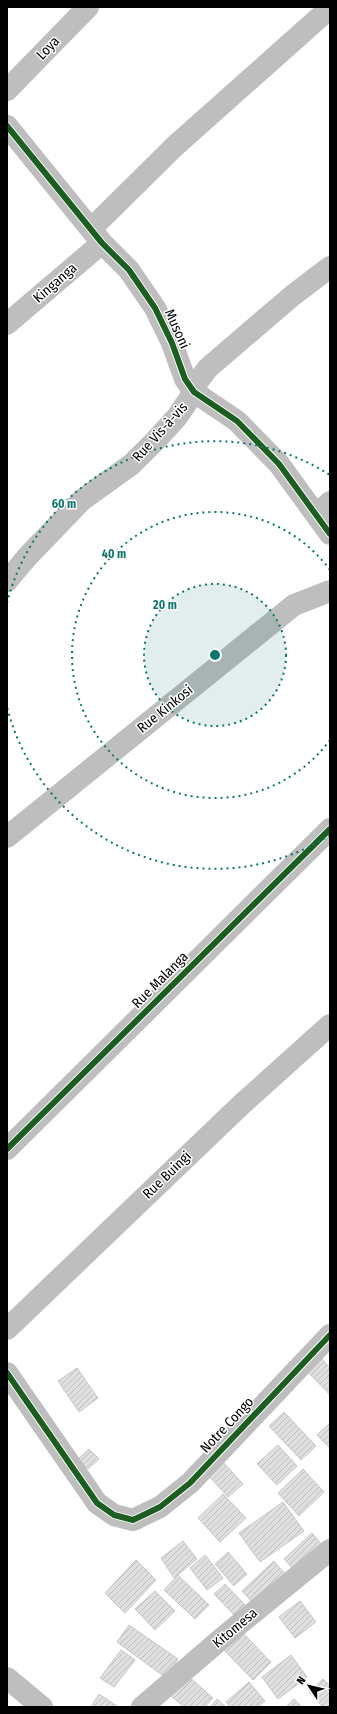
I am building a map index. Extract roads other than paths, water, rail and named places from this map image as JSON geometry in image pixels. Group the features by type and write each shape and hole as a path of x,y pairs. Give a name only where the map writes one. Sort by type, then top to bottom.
{"street":[{"name":"Loya","path":"7,90 88,7"},
{"name":"Kinganga","path":"7,324 97,236 176,146 330,8"},
{"name":"Musoni","path":"7,126 97,236 129,270 155,308 172,343 185,378 194,392 237,421 323,508 330,534"},
{"name":"Rue Vis-à-vis","path":"7,581 28,556 82,500 132,464 156,440 177,416 194,392 198,381 208,368 292,296 330,267"},
{"name":"Rue Kinkosi","path":"7,837 294,605 330,591"},
{"name":"Rue Malanga","path":"7,1149 330,829"},
{"name":"Rue Buingi","path":"7,1329 242,1104 330,1025"},
{"name":"Notre Congo","path":"7,1373 97,1503 114,1515 133,1520 160,1507 190,1483 330,1334"},
{"name":"Kitomesa","path":"142,1707 221,1639 330,1550"},
{"path":"7,1678 42,1707"}]}
